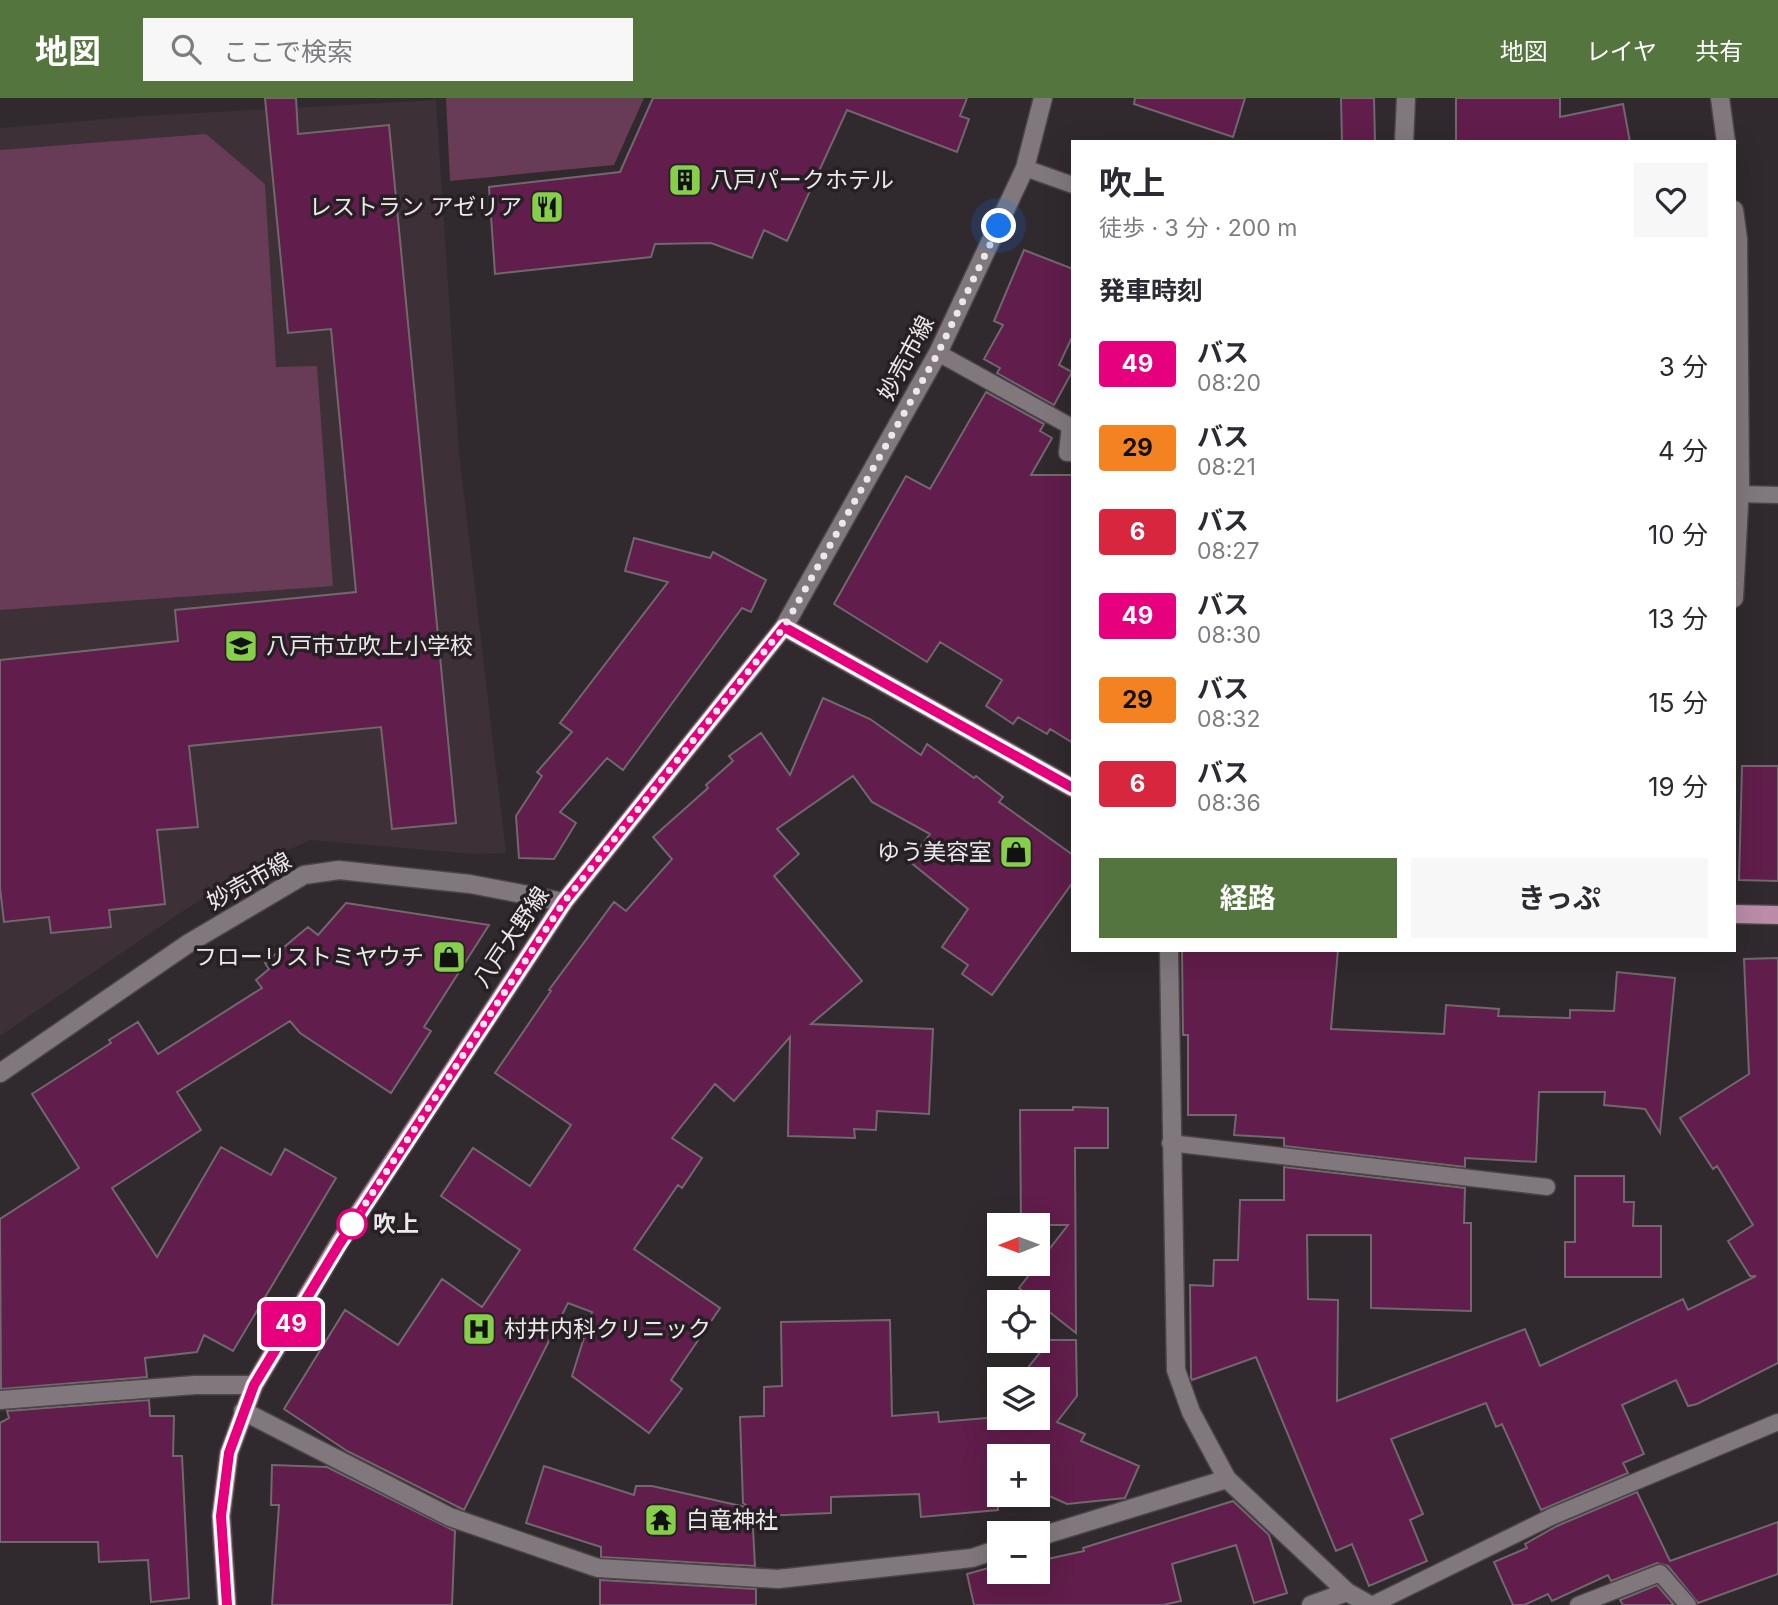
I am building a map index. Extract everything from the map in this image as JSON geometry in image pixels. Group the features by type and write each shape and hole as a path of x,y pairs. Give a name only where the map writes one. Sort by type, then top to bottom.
{"main road":[{"path":"784,627 1071,787"},
{"name":"八戸大野線","path":"227,1605 221,1516 229,1453 254,1385 354,1220 564,902 784,627"},
{"path":"1736,914 1778,915"}],"street":[{"name":"妙売市線","path":"784,627 938,353 1025,168 1043,98"},
{"path":"1404,140 1406,98"},
{"path":"1720,98 1726,140"},
{"path":"1736,239 1736,544"},
{"name":"妙売市線","path":"0,1073 189,943 304,875 340,870 470,884 564,902"},
{"path":"1169,952 1170,1143 1176,1370 1191,1412 1227,1479 1347,1592 1371,1605"},
{"path":"0,1400 195,1385 254,1385"},
{"path":"243,1411 450,1517 598,1568 778,1579 972,1558 987,1553"},
{"path":"1050,1533 1227,1479"},
{"path":"1311,1605 1347,1592"}],"lane":[{"path":"1025,168 1071,184"},
{"path":"938,353 1070,426 1067,453 1071,453"},
{"path":"1738,489 1778,495"},
{"path":"1170,1143 1547,1187"},
{"path":"1371,1605 1553,1516 1778,1422"},
{"path":"1578,1605 1660,1573 1688,1605"}],"shaded area":[{"path":"446,98 644,98 614,165 450,181"},
{"name":"八戸市立吹上小学校","path":"436,100 459,452 506,853 474,854 310,840 259,864 183,911 0,1036 0,128 142,116"},
{"path":"206,134 265,184 276,367 317,366 333,586 0,610 0,150"}],"building":[{"path":"265,98 296,98 298,134 389,125 456,823 392,829 381,727 189,746 198,827 157,830 165,904 109,910 111,927 51,933 49,917 4,922 0,888 0,660 178,641 175,610 356,592 331,329 288,333"},
{"name":"八戸パークホテル","path":"653,98 967,98 960,116 969,119 957,152 847,110 787,241 764,230 752,258 711,243 655,244 651,257 495,274 489,187 620,172"},
{"path":"1135,98 1245,98 1233,137 1134,104"},
{"path":"1341,98 1374,98 1375,140 1342,140"},
{"path":"1456,98 1560,98 1560,117 1623,104 1630,140 1456,140"},
{"path":"1024,250 1071,268 1071,339 1059,365 1071,374 1054,405 997,373 1000,368 984,359 1003,325 994,321"},
{"path":"986,392 1044,424 1040,431 1052,438 1031,475 1071,475 1071,742 1050,729 1047,734 1018,717 1013,724 986,706 1002,680 940,642 927,662 834,604 906,476 930,489"},
{"path":"634,538 710,558 713,552 766,580 751,612 742,608 623,770 607,758 560,812 576,823 554,859 519,858 516,816 542,776 537,772 572,732 560,723 668,582 625,571"},
{"path":"823,698 870,719 921,755 927,744 974,778 976,776 1003,797 999,802 1071,854 1071,885 992,995 962,974 968,965 942,947 968,909 909,861 930,834 872,802 853,776 777,829 799,854 774,876 862,981 811,1024 933,1029 929,1114 877,1111 876,1130 854,1129 855,1138 788,1136 790,1037 734,1101 715,1084 672,1138 702,1158 682,1188 678,1185 634,1249 720,1308 671,1380 682,1389 649,1433 572,1376 592,1312 568,1303 464,1510 347,1451 284,1409 345,1310 398,1345 442,1279 482,1307 520,1250 441,1196 473,1148 530,1186 571,1125 495,1073 551,991 549,990 614,902 626,911 672,859 653,837 708,788 706,785 733,761 729,756 761,733 790,775"},
{"path":"1742,766 1778,766 1778,881 1739,880"},
{"path":"346,903 489,925 424,1027 431,1031 391,1093 300,1033 290,1021 177,1092 201,1130 112,1188 157,1257 221,1147 271,1175 285,1149 336,1178 233,1351 204,1335 197,1352 145,1358 147,1377 1,1389 0,1219 79,1168 32,1094 111,1043 109,1040 138,1022 158,1054 262,988 256,980 269,969 265,963 308,927 318,935"},
{"path":"1182,952 1338,952 1331,1029 1444,1034 1446,1005 1499,1009 1498,1016 1570,1018 1570,1010 1614,1011 1617,972 1675,978 1660,1133 1645,1109 1604,1105 1605,1092 1539,1092 1536,1162 1465,1158 1465,1167 1284,1146 1284,1138 1234,1135 1236,1115 1188,1115 1188,1035 1183,1035"},
{"path":"1778,958 1778,1363 1697,1404 1688,1406 1676,1380 1622,1405 1644,1454 1623,1463 1628,1473 1541,1510 1502,1424 1496,1427 1486,1403 1391,1439 1423,1514 1410,1520 1427,1561 1369,1586 1352,1544 1336,1551 1256,1357 1192,1380 1191,1378 1190,1285 1213,1286 1214,1260 1238,1260 1240,1200 1284,1200 1284,1167 1465,1188 1464,1223 1471,1223 1471,1311 1371,1308 1371,1235 1307,1235 1308,1299 1338,1300 1337,1401 1525,1329 1540,1366 1683,1299 1688,1310 1756,1276 1750,1276 1728,1241 1753,1225 1717,1166 1713,1169 1680,1118 1749,1074 1744,959"},
{"path":"1073,1107 1108,1108 1108,1148 1075,1148 1076,1333 1050,1312 1050,1290 1019,1288 1028,1276 1050,1276 1050,1248 1068,1225 1050,1225 1050,1213 1021,1213 1020,1110 1073,1110"},
{"path":"1575,1176 1624,1176 1624,1202 1634,1202 1633,1226 1661,1226 1661,1277 1565,1277 1565,1242 1575,1242"},
{"path":"890,1320 892,1416 938,1412 939,1422 987,1418 987,1430 1050,1430 1050,1367 1029,1367 1040,1353 1050,1353 1050,1340 1076,1340 1077,1396 1057,1422 1085,1434 1081,1441 1139,1466 1125,1498 1067,1504 1050,1496 1050,1444 987,1444 987,1507 998,1507 998,1510 921,1517 919,1494 831,1497 831,1513 760,1516 752,1510 755,1566 601,1557 601,1547 526,1523 544,1466 634,1495 636,1486 652,1486 750,1508 743,1503 740,1417 764,1416 764,1387 782,1386 781,1322"},
{"path":"149,1400 150,1416 174,1416 173,1456 182,1456 189,1598 151,1602 148,1560 99,1562 98,1542 0,1542 0,1423 9,1418 7,1411"},
{"path":"272,1465 327,1467 455,1531 452,1605 272,1605 279,1505 271,1505"},
{"path":"1637,1492 1670,1561 1778,1522 1778,1574 1698,1603 1668,1566 1657,1563 1611,1581 1608,1575 1552,1601 1548,1594 1524,1605 1513,1605 1494,1562 1527,1548 1525,1544 1557,1526"},
{"path":"1233,1501 1269,1535 1287,1593 1254,1603 1236,1545 1172,1564 1181,1601 1163,1605 974,1605 967,1574 987,1568 987,1584 1050,1584 1050,1558 1084,1551 1083,1548"},
{"path":"600,1580 756,1589 756,1605 600,1605"},
{"path":"1657,1585 1674,1605 1623,1605 1620,1600"}],"bus line":[{"name":"49","path":"227,1605 221,1516 229,1453 254,1385 340,1243 466,1047 564,902 784,627 1071,787"}],"place":[{"name":"八戸パークホテル","path":"685,180"},
{"name":"レストラン アゼリア","path":"547,207"},
{"name":"八戸市立吹上小学校","path":"241,646"},
{"name":"ゆう美容室","path":"1016,852"},
{"name":"フローリストミヤウチ","path":"449,957"},
{"name":"吹上","path":"352,1224"},
{"name":"村井内科クリニック","path":"479,1329"},
{"name":"白竜神社","path":"661,1520"}],"route":[{"path":"352,1224 466,1047 564,902 784,627 938,353 999,226"}]}
